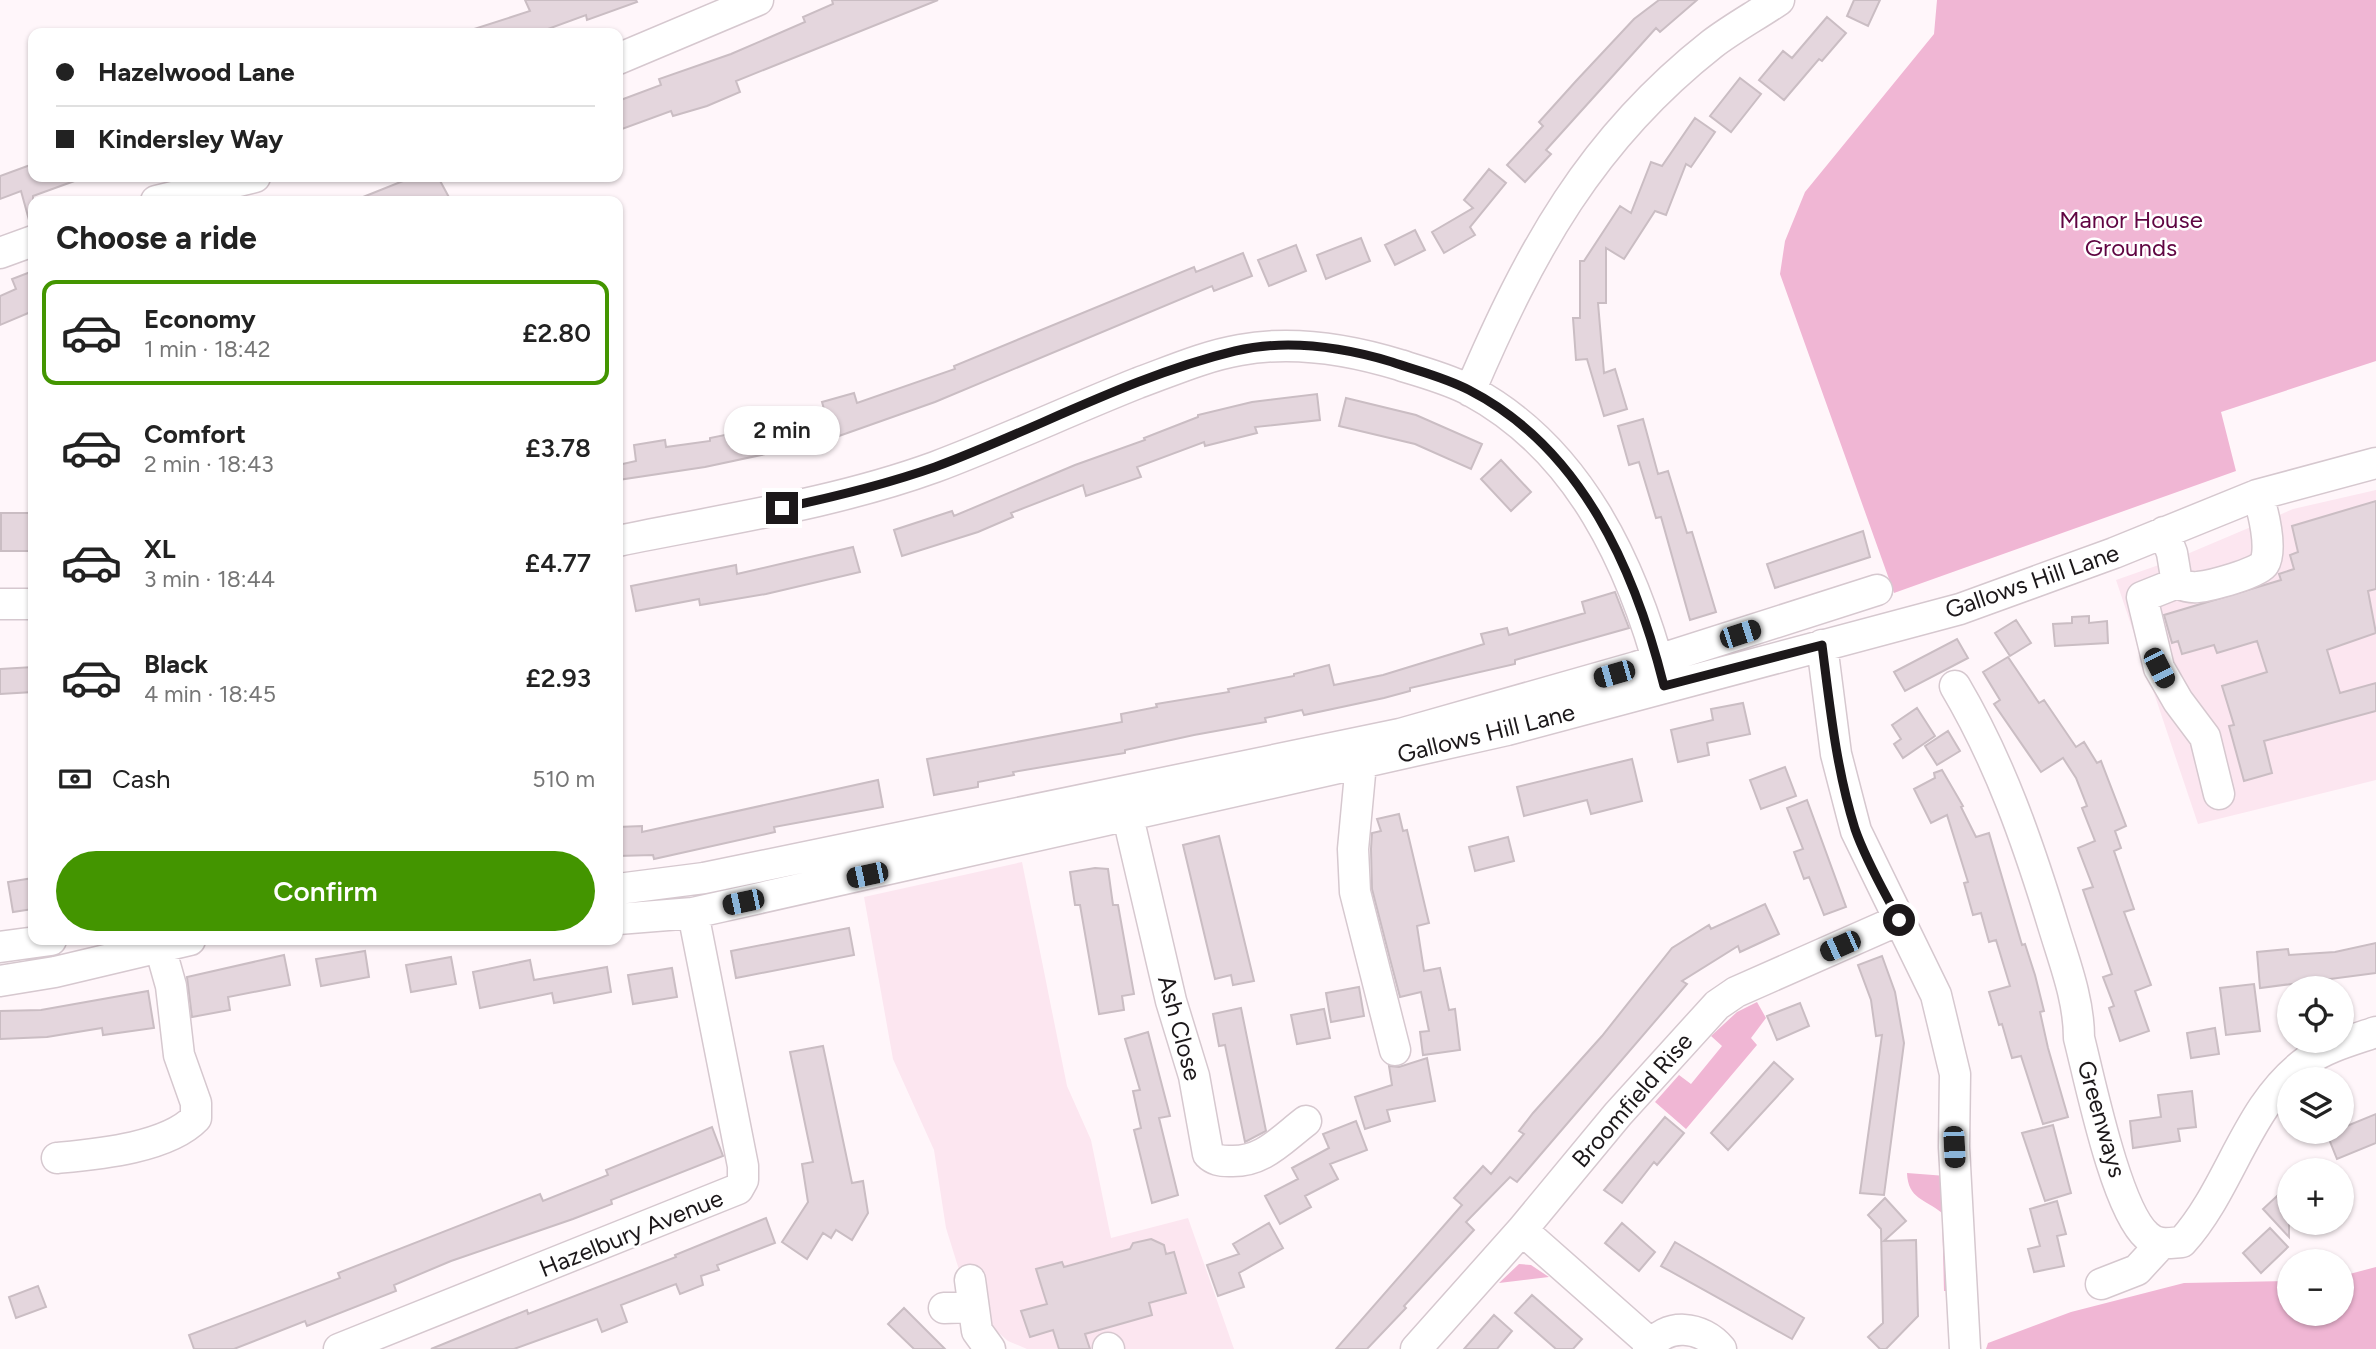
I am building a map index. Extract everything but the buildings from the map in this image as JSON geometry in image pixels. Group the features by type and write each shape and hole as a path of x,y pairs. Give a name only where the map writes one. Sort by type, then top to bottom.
{"street":[{"path":"623,57 758,0"},
{"path":"1470,390 1542,237 1593,162 1647,102 1689,64 1714,43 1779,0"},
{"path":"177,196 234,182"},
{"path":"0,253 28,243"},
{"path":"623,540 859,492 936,466 1187,365 1238,350 1284,345 1324,347 1381,359 1446,379 1496,406 1525,430 1574,480 1591,503 1628,571 1661,673"},
{"name":"Gallows Hill Lane","path":"623,889 666,886 1400,734 1661,673 1822,645 1971,605 2029,586 2257,495 2376,463"},
{"path":"2219,794 2205,737 2173,695 2159,668 2142,597 2176,583 2200,587 2264,566 2267,557 2265,513 2257,495"},
{"path":"2164,532 2172,553 2176,583"},
{"name":"Gallows Hill Lane","path":"623,919 693,913 1507,730 1877,590"},
{"path":"0,604 28,604"},
{"path":"1822,645 1836,754 1846,794 1870,865 1936,995 1955,1074 1954,1147 1965,1349"},
{"name":"Greenways","path":"1955,686 1984,737 2010,795 2069,976 2079,1022 2079,1038 2119,1181 2141,1230 2161,1244"},
{"path":"1358,765 1360,774 1353,849 1355,892 1395,1050"},
{"name":"Ash Close","path":"1128,817 1171,1001 1196,1085 1205,1148 1213,1159 1244,1162 1266,1154 1288,1127"},
{"path":"910,836 917,864"},
{"name":"Hazelbury Avenue","path":"339,1349 738,1189 743,1166 693,913"},
{"name":"Broomfield Rise","path":"1416,1349 1522,1230 1618,1114 1717,1004 1736,992 1899,920"},
{"path":"0,947 28,943"},
{"path":"0,981 55,972 169,945"},
{"path":"57,1158 101,1154 138,1145 187,1127 197,1118 196,1103 179,1055 171,986 160,947"},
{"path":"2101,1284 2137,1270 2161,1244 2182,1242 2217,1195 2268,1100 2281,1084 2308,1060 2376,1032"},
{"path":"1522,1230 1650,1347 1661,1336 1688,1330 1703,1333 1721,1349"},
{"path":"962,1298 977,1331 990,1349"}],"shaded area":[{"path":"2376,490 2376,780 2198,824 2116,580 2173,560 2293,509"},
{"path":"1022,862 1067,1086 1091,1140 1111,1238 1188,1218 1234,1349 1027,1349 1008,1341 993,1328 989,1319 986,1275 960,1273 946,1228 934,1150 893,1059 864,897"}],"green space":[{"name":"Manor House Grounds","path":"1937,0 2376,0 2376,361 2221,412 2236,471 1894,593 1780,274 1785,241 1805,192 1934,34"},
{"path":"1757,1002 1766,1018 1751,1038 1757,1045 1686,1129 1655,1102 1679,1075 1691,1084 1722,1046 1711,1036 1737,1012"},
{"path":"1907,1173 1946,1176 1953,1291 1944,1291 1942,1213 1914,1193 1910,1188"},
{"path":"1519,1264 1531,1265 1549,1277 1499,1283"},
{"path":"2376,1267 2376,1349 1986,1349 1988,1343 2071,1312 2184,1283 2277,1281 2277,1326 2354,1326 2354,1273"}],"route":[{"path":"782,508 859,492 936,466 1187,365 1238,350 1284,345 1324,347 1381,359 1446,379 1496,406 1525,430 1553,456 1591,503 1628,571 1644,615 1664,686 1822,645 1836,754 1856,831 1870,865 1899,920"}]}
